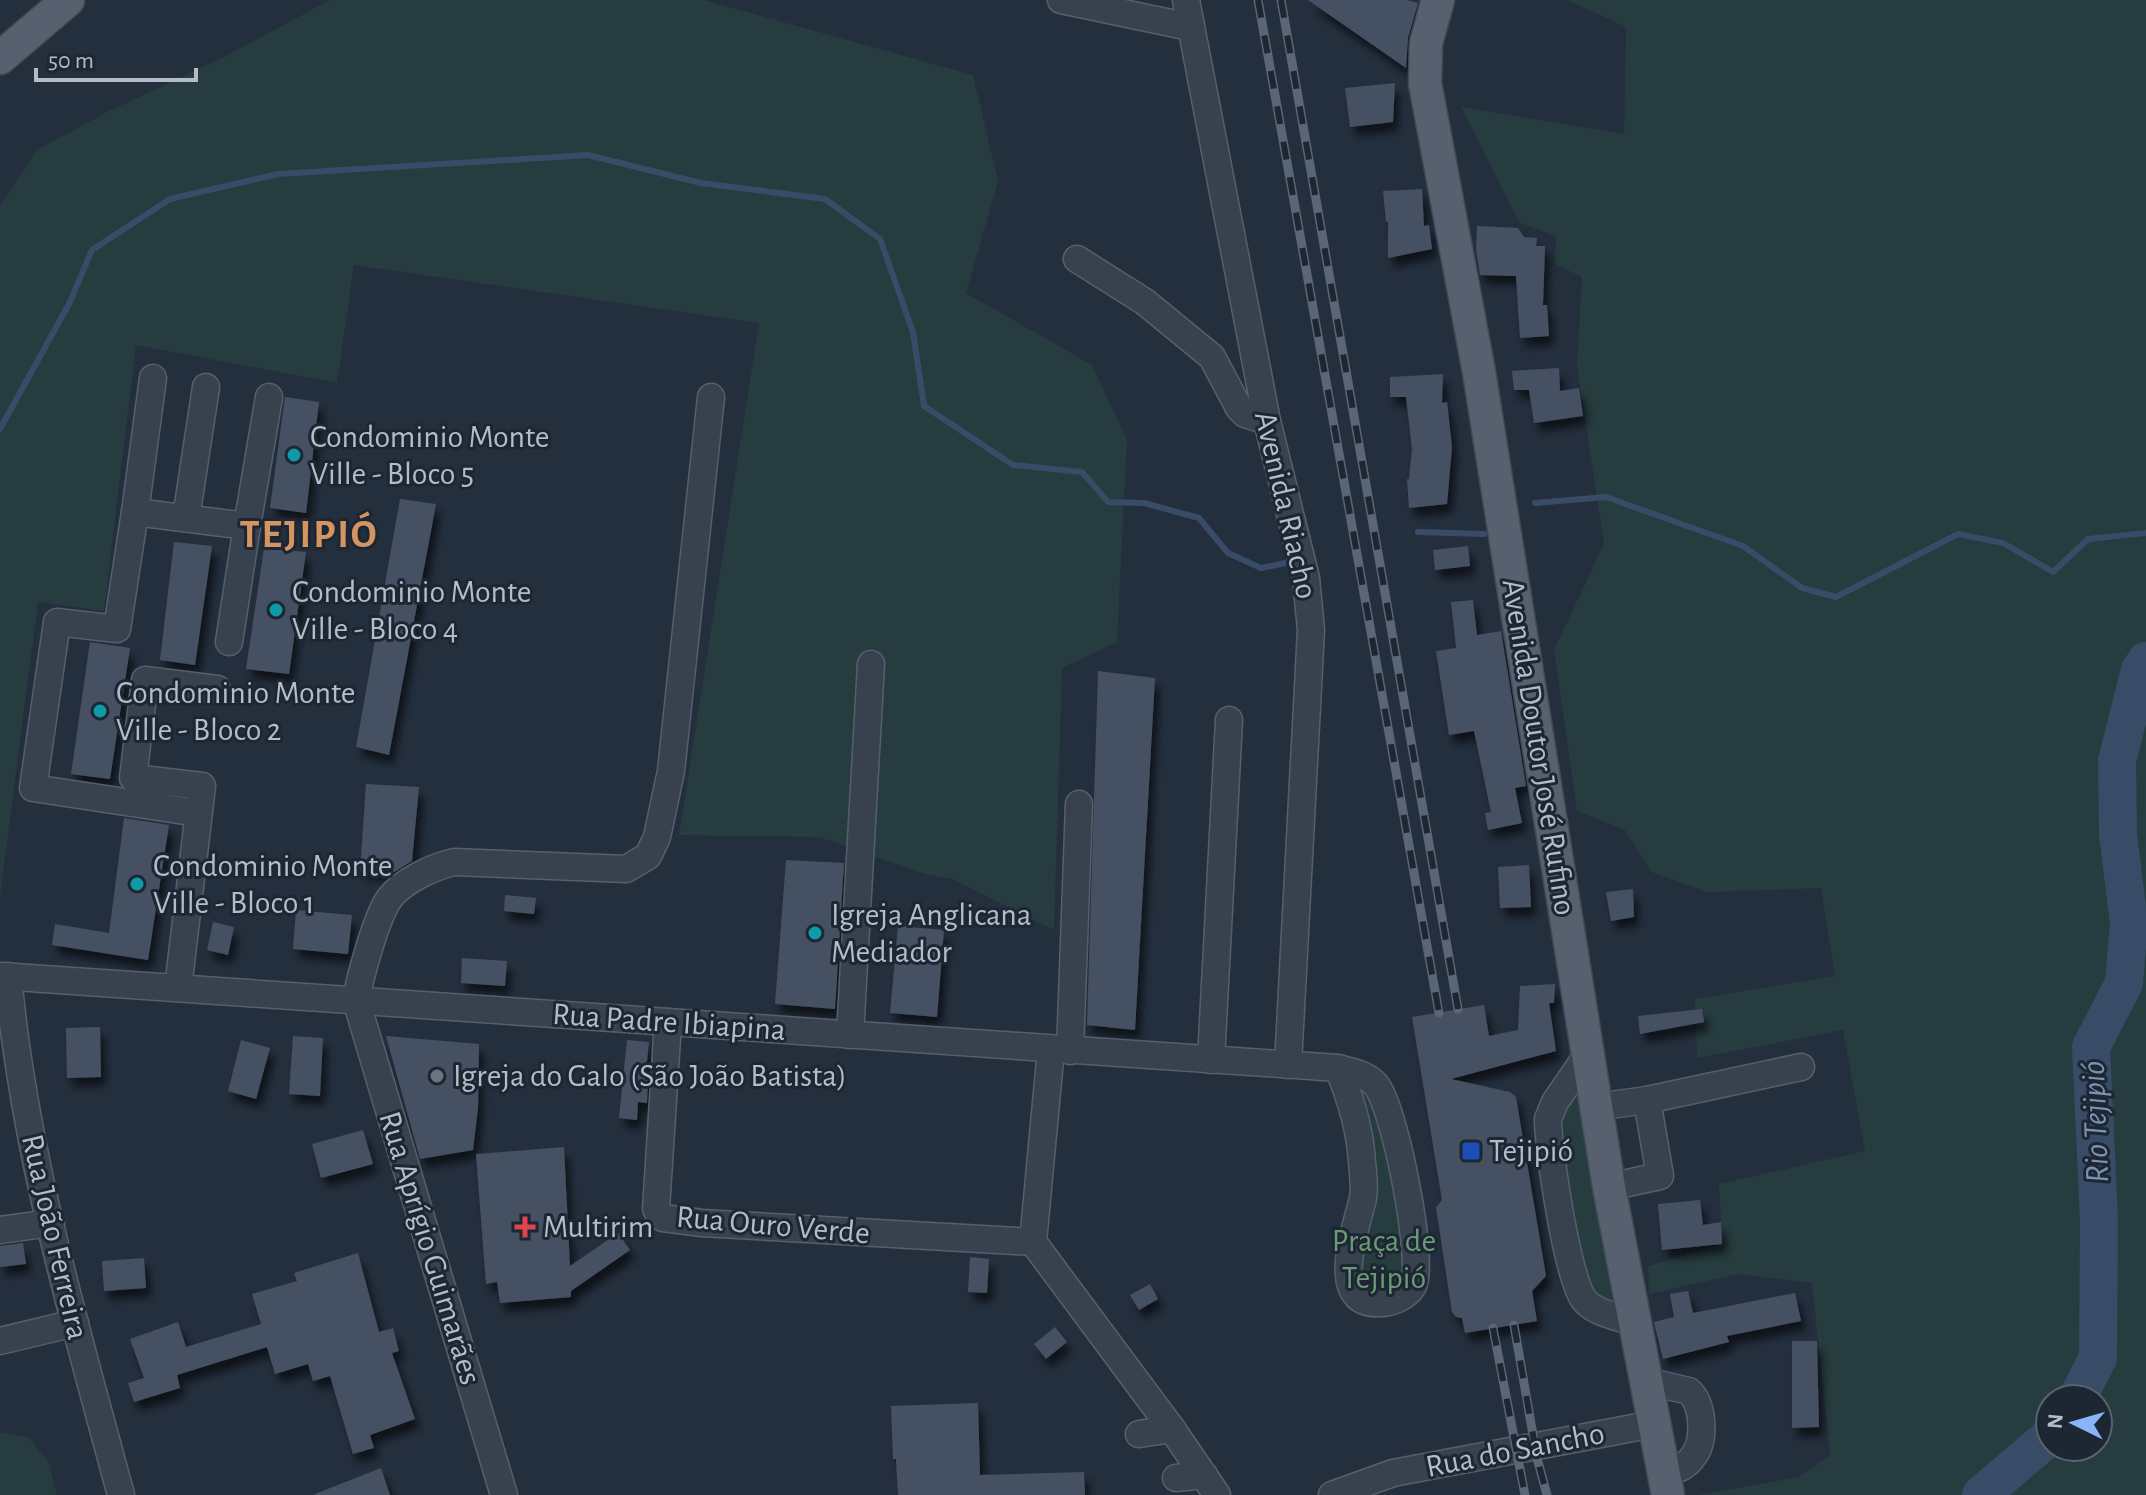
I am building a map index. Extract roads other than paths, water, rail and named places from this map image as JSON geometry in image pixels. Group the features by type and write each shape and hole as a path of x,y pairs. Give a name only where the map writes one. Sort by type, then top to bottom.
{"main road":[{"path":"2,54 68,0"},
{"name":"Avenida Doutor José Rufino","path":"1438,0 1426,43 1425,83 1479,372 1609,1187 1666,1484"}],"street":[{"path":"1061,0 1190,27"},
{"name":"Avenida Riacho","path":"1186,0 1267,421 1306,578 1311,630 1288,1065"},
{"path":"1077,259 1117,282 1198,344 1212,357 1239,408 1245,414 1267,421"},
{"path":"153,378 117,629 57,622 33,788 198,813"},
{"path":"186,518 206,387"},
{"path":"229,642 269,397"},
{"path":"356,1000 360,977 387,901 396,891 439,866 454,862 626,869 648,856 657,837 671,771 711,397"},
{"path":"135,512 247,526"},
{"path":"850,1035 871,664"},
{"path":"178,988 202,786 133,778 145,680 217,689"},
{"path":"1211,1060 1229,720"},
{"path":"1079,804 1061,1050 1033,1242 1210,1485"},
{"name":"Rua Padre Ibiapina","path":"4,976 1338,1068 1365,1075 1375,1084 1389,1108 1407,1193 1417,1260 1414,1284 1406,1294 1381,1303 1366,1302 1356,1292 1347,1264 1364,1194 1362,1160 1351,1099 1338,1068"},
{"name":"Rua João Ferreira","path":"4,976 20,1086 75,1323 121,1495"},
{"name":"Rua Aprígio Guimarães","path":"356,1000 504,1495"},
{"name":"Rua Ouro Verde","path":"668,1022 656,1209 663,1218 702,1223 1033,1242"},
{"path":"1588,1054 1555,1102 1548,1119 1564,1231 1574,1281 1586,1302 1636,1323"},
{"path":"1596,1107 1647,1100 1801,1067"},
{"path":"1609,1187 1660,1176 1647,1100"},
{"path":"0,1230 51,1223"},
{"path":"0,1341 75,1323"},
{"path":"1646,1381 1689,1391 1698,1404 1698,1448 1692,1459 1666,1484"},
{"name":"Rua do Sancho","path":"1332,1495 1393,1473 1654,1424"},
{"path":"1139,1434 1172,1429"},
{"path":"1176,1478 1210,1485"}],"waterway":[{"path":"0,429 70,302 92,250 170,199 278,174 588,155 701,183 825,199 880,239 913,332 924,406 1013,465 1082,472 1108,502 1144,503 1199,518 1228,553 1261,568 1291,562"},
{"path":"1535,503 1606,497 1743,546 1802,588 1836,597 1958,534 2003,543 2053,572 2088,539 2146,533"},
{"path":"1418,532 1484,534"},
{"name":"Rio Tejipió","path":"2085,1383 2098,1358 2099,1220 2091,1047 2124,983 2129,923 2118,834 2117,761 2140,670 2146,661"},
{"name":"Rio Tejipió","path":"1981,1495 2034,1450"}],"railway":[{"path":"1258,0 1439,1013"},
{"path":"1281,0 1458,1009"},
{"path":"1514,1325 1537,1458 1547,1495"},
{"path":"1493,1328 1525,1495"}],"place":[{"name":"Condominio Monte Ville - Bloco 5","path":"294,455"},
{"name":"Condominio Monte Ville - Bloco 4","path":"276,610"},
{"name":"Condominio Monte Ville - Bloco 2","path":"100,711"},
{"name":"Condominio Monte Ville - Bloco 1","path":"137,884"},
{"name":"Igreja Anglicana Mediador","path":"815,933"},
{"name":"Igreja do Galo (São João Batista)","path":"437,1076"},
{"name":"Tejipió","path":"1471,1151"},
{"name":"Multirim","path":"525,1227"}],"district":[{"name":"TEJIPIÓ","path":"309,535"}],"park label":[{"name":"Praça de Tejipió","path":"1384,1260"}]}
